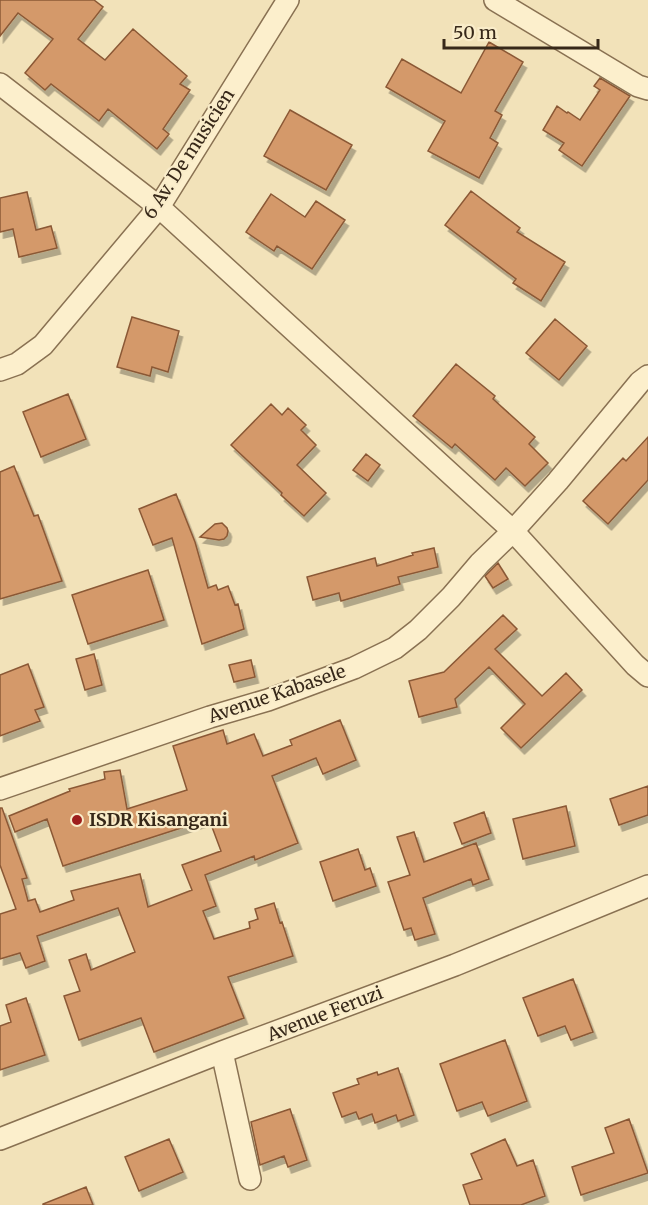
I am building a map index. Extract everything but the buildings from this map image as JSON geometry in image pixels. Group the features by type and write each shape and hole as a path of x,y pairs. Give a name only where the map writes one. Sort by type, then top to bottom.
{"street":[{"name":"6 Av. De musicien","path":"0,370 17,364 43,345 159,207 288,0"},
{"path":"495,0 638,86 648,89"},
{"path":"0,84 159,207 513,531 648,676"},
{"name":"Avenue Kabasele","path":"0,789 210,717 268,700 354,668 395,648 418,630 513,531 558,481 640,382 648,376"},
{"name":"Avenue Feruzi","path":"0,1139 455,964 648,886"},
{"path":"222,1052 250,1179"}],"place":[{"name":"ISDR Kisangani","path":"77,820"}]}
